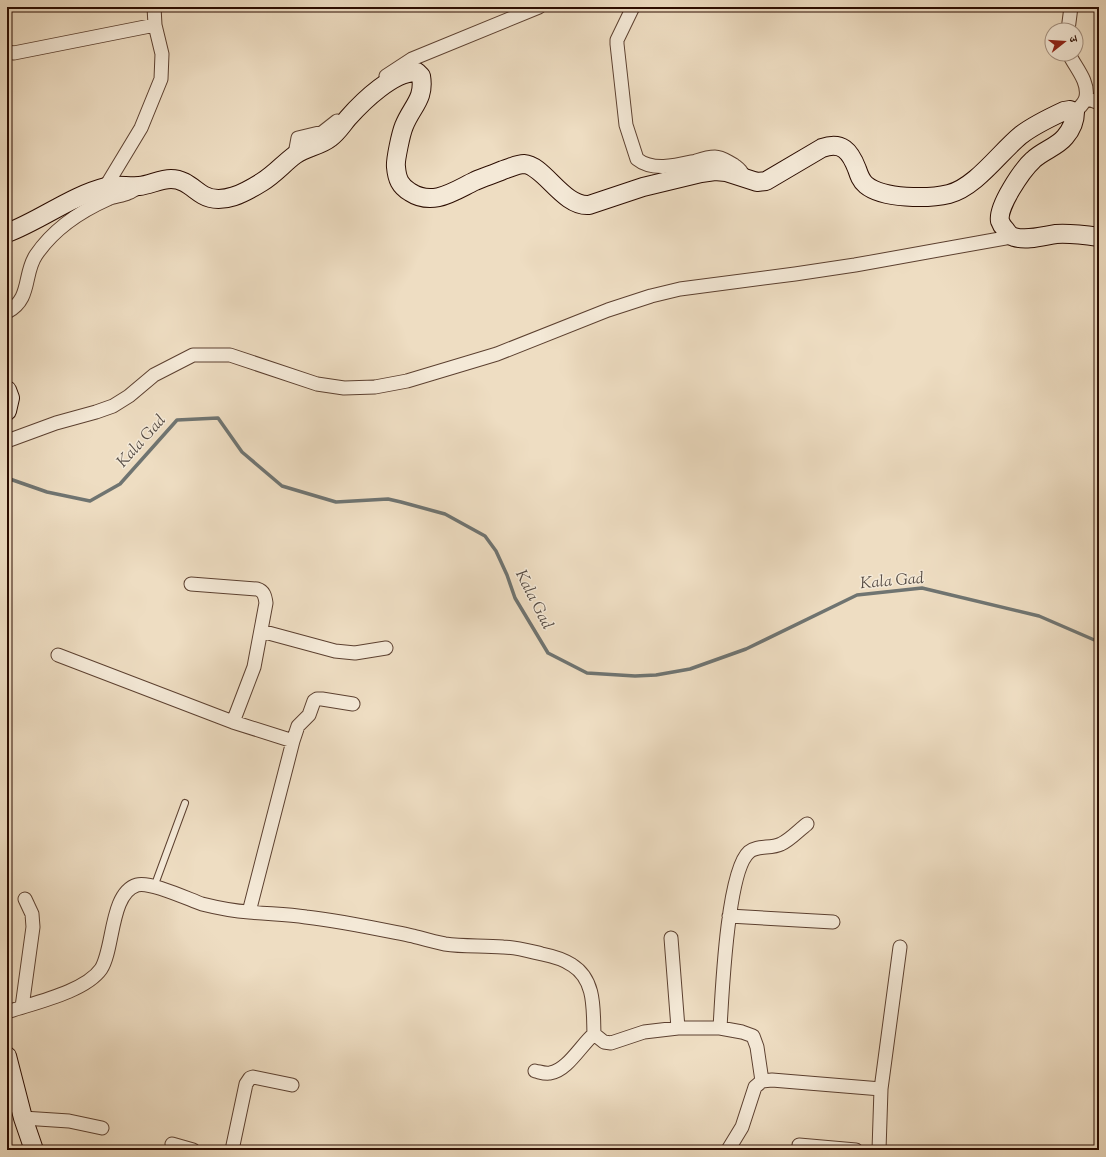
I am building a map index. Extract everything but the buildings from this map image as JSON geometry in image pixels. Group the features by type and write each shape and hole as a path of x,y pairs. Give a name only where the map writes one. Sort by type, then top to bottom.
{"street":[{"path":"106,186 141,128 161,79 162,54 155,25 154,7"},
{"path":"295,154 298,138 323,132 340,119 363,92 412,59 539,7"},
{"path":"633,7 617,44 626,125 637,159 649,166 658,167 680,164 715,156 724,159 740,169 743,172 744,177"},
{"path":"1069,22 1071,7"},
{"path":"7,52 14,53 155,25"},
{"path":"1011,237 1000,221 1001,211 1006,199 1025,168 1034,159 1060,143 1066,136 1074,123 1075,112 1086,98 1086,87 1084,80 1073,62"},
{"path":"7,232 45,215 79,197 106,186 140,186 170,179 192,186 204,195 213,198 229,198 262,182 295,154 329,139 339,131 348,118 366,99 394,79 411,72 417,72 421,76 420,98 404,126 395,166 398,179 403,188 419,197 435,198 445,196 476,180 516,165 525,164 538,171 574,202 582,205 589,205 643,187 700,173 715,171 726,172 758,182 766,181 822,148 831,145 840,146 850,155 864,184 874,190 893,196 948,194 965,186 980,174 1029,129 1064,111 1070,110 1075,112"},
{"path":"1086,98 1099,102"},
{"path":"7,312 19,304 35,256 47,240 87,209 109,198 128,194 140,186"},
{"path":"7,441 56,423 113,406 129,396 154,375 193,355 230,355 317,384 344,388 375,387 407,381 497,354 608,310 651,296 680,289 848,266 1011,237 1020,238 1057,234 1074,234 1099,237"},
{"path":"7,390 10,398 7,411"},
{"path":"191,584 257,589 261,590 265,596 266,603 254,667 233,722"},
{"path":"261,631 335,651 355,653 386,648"},
{"path":"58,655 233,722 293,741"},
{"path":"249,912 298,726 309,715 314,701 317,699 353,704"},
{"path":"720,1028 729,916 737,876 742,862 747,853 752,849 782,844 807,824"},
{"path":"7,1012 69,992 96,974 101,969 105,960 116,913 126,892 136,885 142,884 226,910 306,916 446,944 504,947 524,950 564,960 574,965 581,973 592,994 594,1003 594,1034 580,1048 566,1066 549,1074 534,1071"},
{"path":"22,1007 33,927 32,914 26,899"},
{"path":"729,916 833,922"},
{"path":"671,938 678,1028"},
{"path":"879,1150 881,1089 900,947"},
{"path":"594,1034 604,1042 611,1043 644,1032 678,1028 720,1028 742,1032 753,1036 757,1047 762,1081"},
{"path":"8,1063 23,1118 34,1150"},
{"path":"232,1150 246,1084 250,1078 253,1077 292,1085"},
{"path":"728,1150 742,1127 754,1087 762,1081 772,1080 881,1089"},
{"path":"23,1118 69,1121 102,1128"},
{"path":"172,1144 193,1150"},
{"path":"799,1145 856,1150"}],"lane":[{"path":"154,887 185,803"}],"waterway":[{"name":"Kala Gad","path":"7,478 47,492 90,501 120,484 177,420 218,418 242,452 282,486 336,502 388,499 401,502 445,514 485,536 496,551 507,575 515,598 548,653 587,673 635,676 656,675 690,669 746,649 857,595 922,588 1039,616 1099,642"}]}
